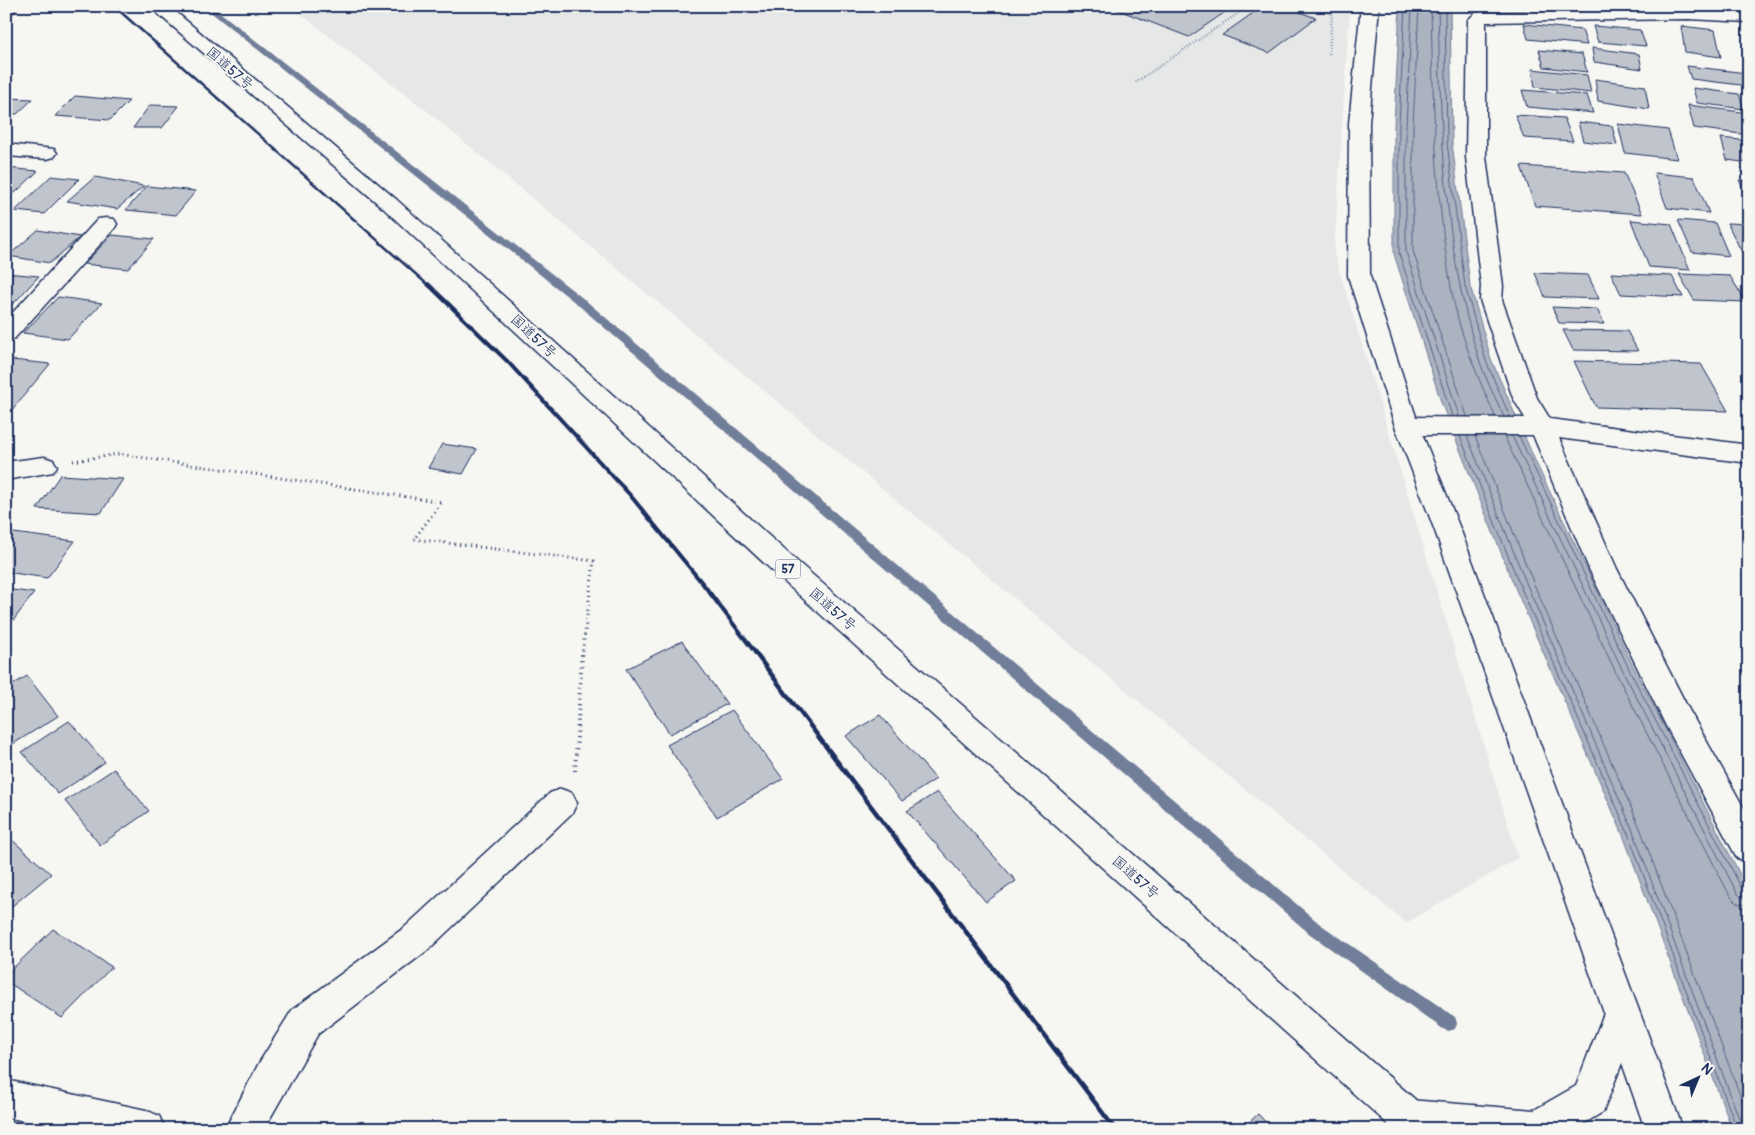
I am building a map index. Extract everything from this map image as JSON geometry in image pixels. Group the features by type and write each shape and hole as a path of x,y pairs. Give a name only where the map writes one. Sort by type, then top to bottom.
{"main road":[{"path":"6,9 9,6"},
{"name":"国道57号","path":"158,6 390,204 789,570 1415,1124"},
{"path":"1370,6 1360,123 1359,276 1407,426 1448,531 1664,1129"},
{"path":"1749,17 1688,14 1488,16 1477,20 1476,157 1492,286 1491,300 1535,427 1677,717 1749,848"},
{"path":"6,150 47,153"},
{"path":"6,334 106,224"},
{"path":"1407,426 1535,427 1749,454"},
{"path":"7,472 44,466"},
{"path":"244,1129 272,1076 305,1022 417,938 562,803"},
{"path":"1538,1129 1590,1099 1622,1013"},
{"path":"6,1098 146,1129"},
{"path":"1415,1124 1534,1129"}],"path":[{"path":"1136,82 1249,6"},
{"path":"1312,6 1332,14 1329,54"},
{"path":"44,466 119,454 442,502 414,539 594,561 583,646 575,774 562,803"}],"shaded area":[{"path":"290,6 1350,6 1334,253 1518,858 1406,923 427,111"}],"water":[{"path":"1400,6 1450,6 1452,143 1470,285 1491,359 1537,465 1633,666 1749,892 1749,1129 1732,1129 1623,835 1516,590 1442,405 1394,254 1394,125"}],"building":[{"path":"1108,6 1234,6 1189,37"},
{"path":"1263,6 1283,6 1316,18 1269,53 1222,35"},
{"path":"1670,6 1671,9 1640,7"},
{"path":"1524,24 1582,30 1587,45 1528,39"},
{"path":"1593,26 1640,30 1646,46 1598,42"},
{"path":"1681,26 1715,30 1721,57 1685,52"},
{"path":"1592,48 1639,54 1642,69 1594,62"},
{"path":"1539,50 1582,54 1587,72 1544,67"},
{"path":"1687,66 1747,73 1749,86 1691,79"},
{"path":"1532,69 1587,75 1591,93 1535,87"},
{"path":"1595,79 1645,86 1649,109 1598,101"},
{"path":"1693,88 1739,94 1744,109 1697,103"},
{"path":"1522,90 1587,95 1593,113 1527,107"},
{"path":"75,96 129,101 110,120 55,116"},
{"path":"6,98 33,99 17,114 6,114"},
{"path":"150,105 179,106 162,128 133,128"},
{"path":"1688,105 1749,113 1749,135 1694,128"},
{"path":"1515,115 1564,118 1573,141 1524,138"},
{"path":"1578,122 1612,126 1617,145 1583,141"},
{"path":"1618,124 1668,130 1677,159 1625,153"},
{"path":"1721,138 1749,141 1749,163 1727,160"},
{"path":"1521,166 1624,173 1642,214 1535,206"},
{"path":"6,168 38,171 15,193 6,192"},
{"path":"1654,173 1694,177 1709,213 1667,208"},
{"path":"51,176 79,179 44,214 15,211"},
{"path":"95,177 144,186 117,209 67,201"},
{"path":"1739,180 1749,181 1749,201"},
{"path":"147,186 196,191 176,215 126,210"},
{"path":"1631,220 1671,224 1690,270 1649,267"},
{"path":"1678,220 1715,223 1729,256 1692,252"},
{"path":"1727,223 1749,224 1749,266"},
{"path":"38,230 80,237 50,263 8,256"},
{"path":"112,235 154,239 128,269 84,264"},
{"path":"6,273 39,276 14,303 6,302"},
{"path":"1535,273 1588,275 1599,299 1545,297"},
{"path":"1611,273 1672,276 1683,297 1621,294"},
{"path":"1679,274 1730,276 1746,302 1694,300"},
{"path":"58,297 102,303 68,339 23,333"},
{"path":"1552,307 1597,309 1604,324 1559,323"},
{"path":"1563,330 1627,331 1638,351 1573,350"},
{"path":"12,360 50,364 6,417 6,367"},
{"path":"1574,361 1701,364 1728,411 1596,407"},
{"path":"442,444 477,449 463,474 428,468"},
{"path":"60,475 123,479 101,513 37,509"},
{"path":"6,532 75,541 47,578 6,572"},
{"path":"6,589 34,593 9,626 6,626"},
{"path":"682,641 727,704 670,734 626,669"},
{"path":"27,676 58,716 13,744 6,735 6,689"},
{"path":"732,710 783,779 717,817 667,745"},
{"path":"880,715 936,779 902,801 846,736"},
{"path":"69,721 105,762 58,794 22,752"},
{"path":"114,769 149,811 100,845 65,801"},
{"path":"937,792 1016,881 986,902 907,811"},
{"path":"11,839 51,874 6,911 6,842"},
{"path":"53,929 112,967 62,1018 6,981 6,975"},
{"path":"1258,1114 1272,1129 1242,1129"}],"waterway":[{"path":"207,6 581,302 1315,929 1449,1023"}],"railway":[{"path":"114,6 429,286"},
{"path":"428,284 508,362 630,495 703,584 757,655"},
{"path":"756,654 1115,1129"}]}
